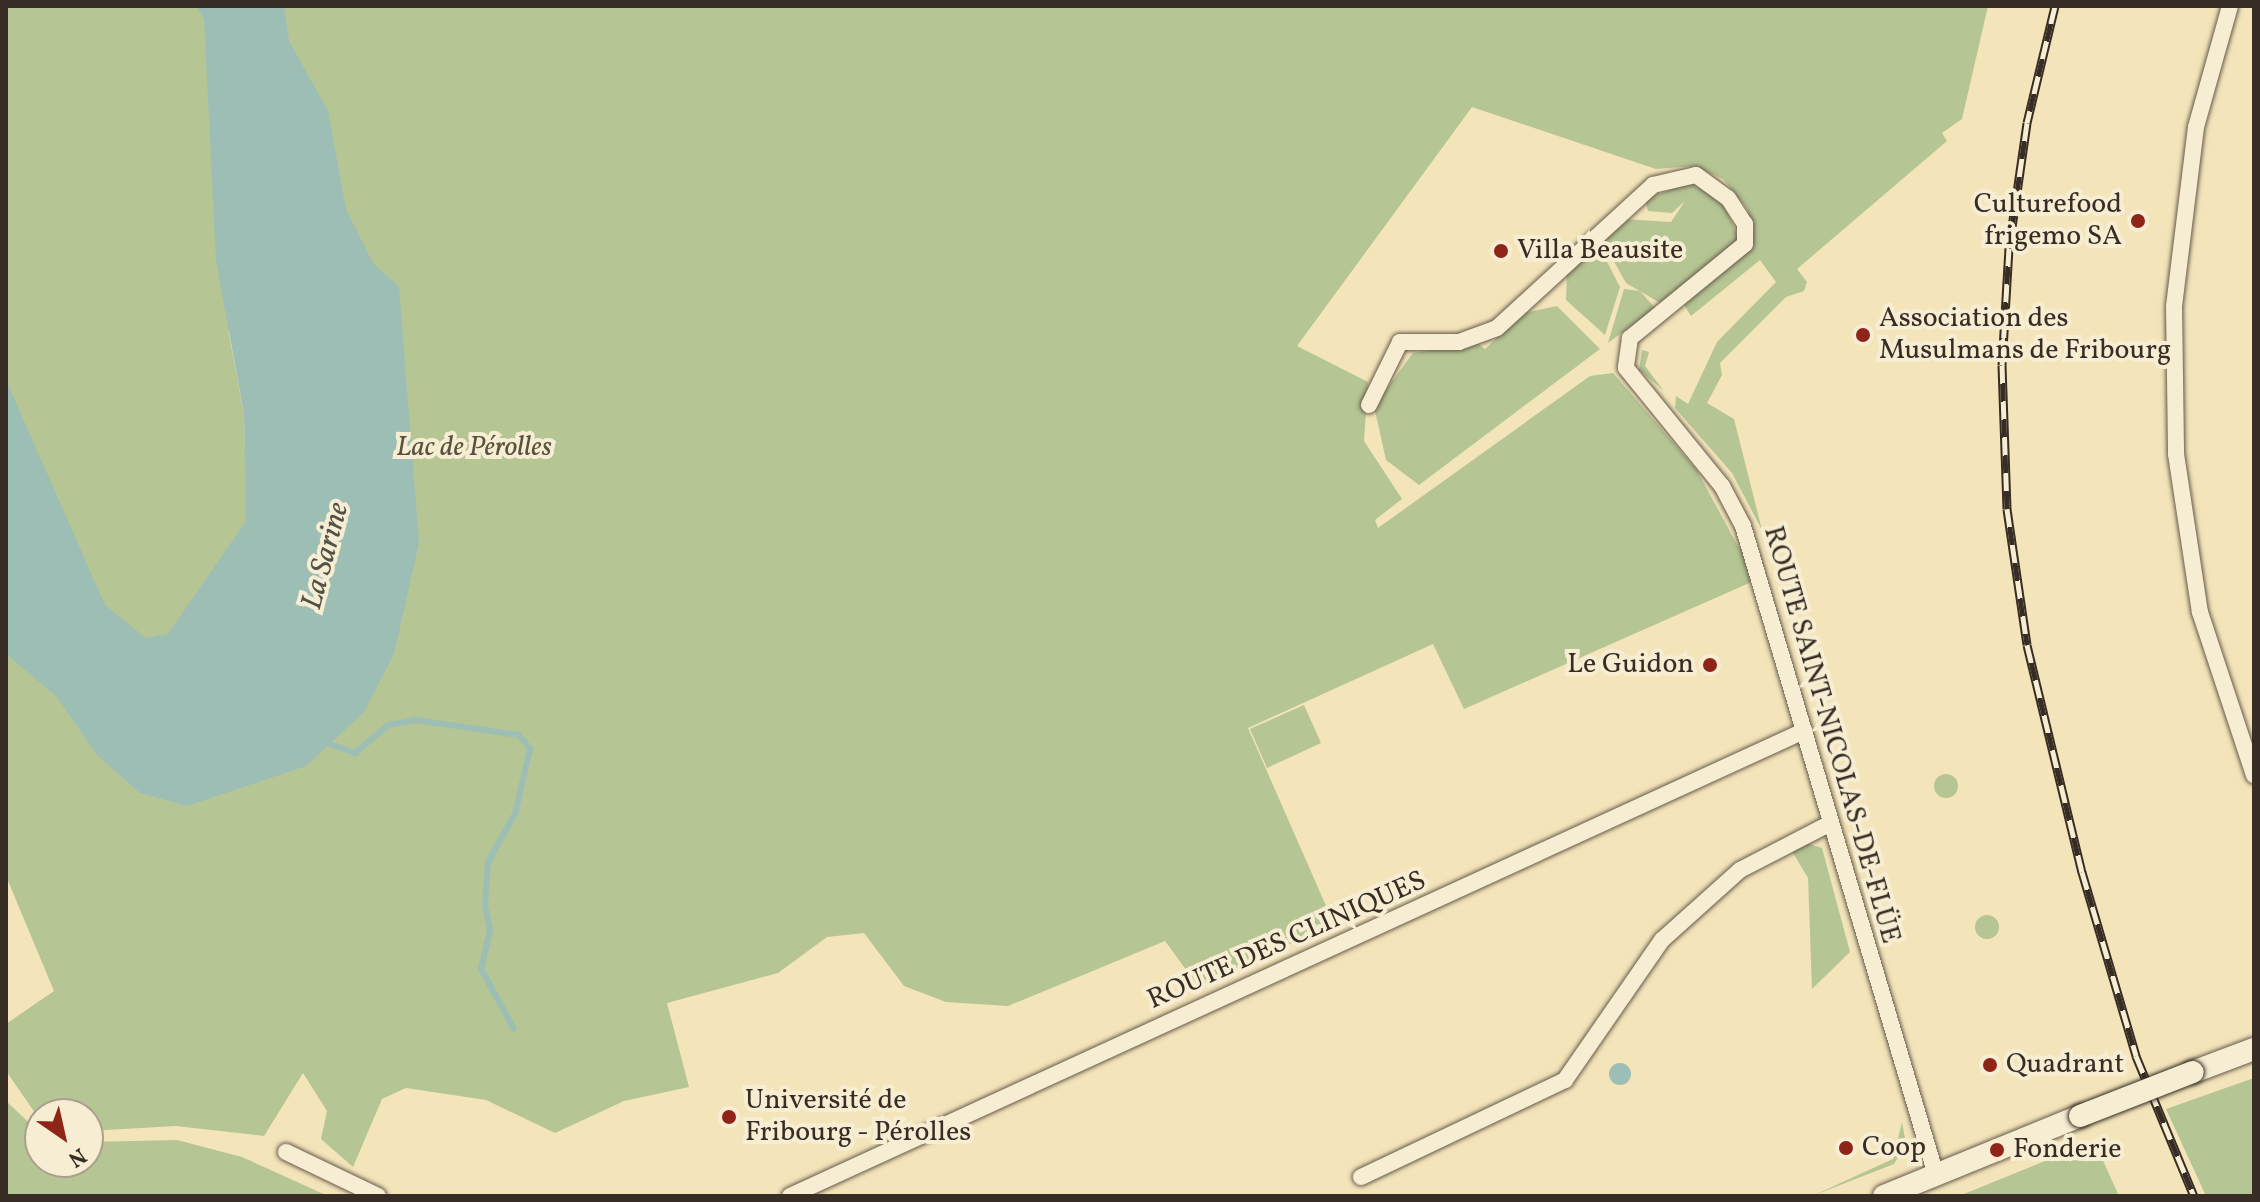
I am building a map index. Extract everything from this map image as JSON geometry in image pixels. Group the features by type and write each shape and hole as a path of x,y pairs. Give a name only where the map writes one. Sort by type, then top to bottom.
{"main road":[{"path":"1884,1196 2254,1049"}],"street":[{"path":"2230,6 2196,127 2174,306 2176,454 2200,612 2254,775"},
{"name":"ROUTE SAINT-NICOLAS-DE-FLÜE","path":"1369,405 1400,342 1459,342 1497,328 1653,185 1677,174 1713,184 1745,224 1745,244 1630,338 1624,355 1634,381 1704,462 1743,526 1936,1175"},
{"name":"ROUTE DES CLINIQUES","path":"790,1196 1804,731"},
{"path":"1361,1177 1565,1080 1662,940 1740,870 1831,823"},
{"path":"286,1152 378,1196"}],"green space":[{"name":"Lac de Pérolles","path":"6,6 1988,6 1962,119 1942,133 1947,141 1797,269 1807,282 1804,291 1786,297 1720,363 1722,375 1707,403 1734,419 1762,530 1732,473 1675,408 1676,396 1688,404 1717,342 1776,282 1760,260 1691,316 1684,305 1748,252 1754,231 1747,208 1723,179 1694,166 1656,169 1472,107 1297,346 1368,382 1364,441 1402,499 1375,520 1378,528 1590,376 1613,373 1696,469 1739,548 1746,547 1756,580 1464,709 1433,644 1248,728 1334,924 1198,986 1165,941 1008,1006 946,1002 904,986 864,933 827,937 778,973 667,1003 689,1087 624,1101 555,1133 486,1100 406,1088 382,1099 353,1167 321,1139 327,1111 303,1073 264,1136 176,1126 104,1130 104,1098 25,1098 6,1071 6,1024 54,991 6,876 6,654 24,668 6,649","holes":["228,329 248,376 246,490 244,414"]},
{"path":"1690,183 1723,202 1738,237 1733,250 1662,304 1626,283 1602,240 1623,219 1671,222 1685,201 1672,213 1648,211 1645,199"},
{"path":"1598,244 1620,287 1605,335 1566,300 1567,272"},
{"path":"1624,289 1640,291 1655,308 1608,343"},
{"path":"1557,306 1600,349 1419,485 1386,460 1374,406 1413,353 1477,343 1485,349 1524,313"},
{"path":"1642,350 1649,352 1645,366 1663,390 1639,370"},
{"path":"1304,705 1321,743 1267,768 1250,729"},
{"path":"1946,774 1955,777 1958,786 1955,795 1946,798 1937,795 1934,786 1937,777"},
{"path":"1803,842 1822,848 1850,952 1812,989 1808,878 1790,848"},
{"path":"1987,915 1996,918 1999,927 1996,936 1987,939 1978,936 1975,927 1978,918"},
{"path":"2254,1078 2254,1196 2206,1196 2166,1109"},
{"path":"6,1101 24,1118 24,1178 104,1178 104,1142 177,1140 242,1157 328,1196 6,1196"},
{"path":"1902,1122 1906,1144 1894,1164 1812,1196 1893,1159"},
{"path":"2094,1141 2119,1196 1959,1196"}],"water":[{"name":"La Sarine","path":"196,6 284,6 289,41 328,111 346,209 373,263 399,287 419,543 394,654 364,712 306,766 187,806 140,793 97,755 57,697 6,654 6,380 105,605 146,638 168,634 246,521 244,414 216,261 204,19"},
{"path":"1620,1063 1628,1066 1631,1074 1628,1082 1620,1085 1612,1082 1609,1074 1612,1066"}],"waterway":[{"path":"330,744 355,753 388,725 416,720 519,735 530,749 515,814 488,862 485,906 490,930 481,969 514,1029"}],"railway":[{"path":"2055,6 2027,123 2009,248 2002,365 2007,509 2027,645 2082,872 2136,1056 2194,1196"}],"place":[{"name":"Culturefood frigemo SA","path":"2138,221"},
{"name":"Villa Beausite","path":"1501,251"},
{"name":"Association des Musulmans de Fribourg","path":"1863,335"},
{"name":"Le Guidon","path":"1710,665"},
{"name":"Quadrant","path":"1990,1065"},
{"name":"Université de Fribourg - Pérolles","path":"729,1117"},
{"name":"Coop","path":"1846,1148"},
{"name":"Fonderie","path":"1997,1150"}]}
